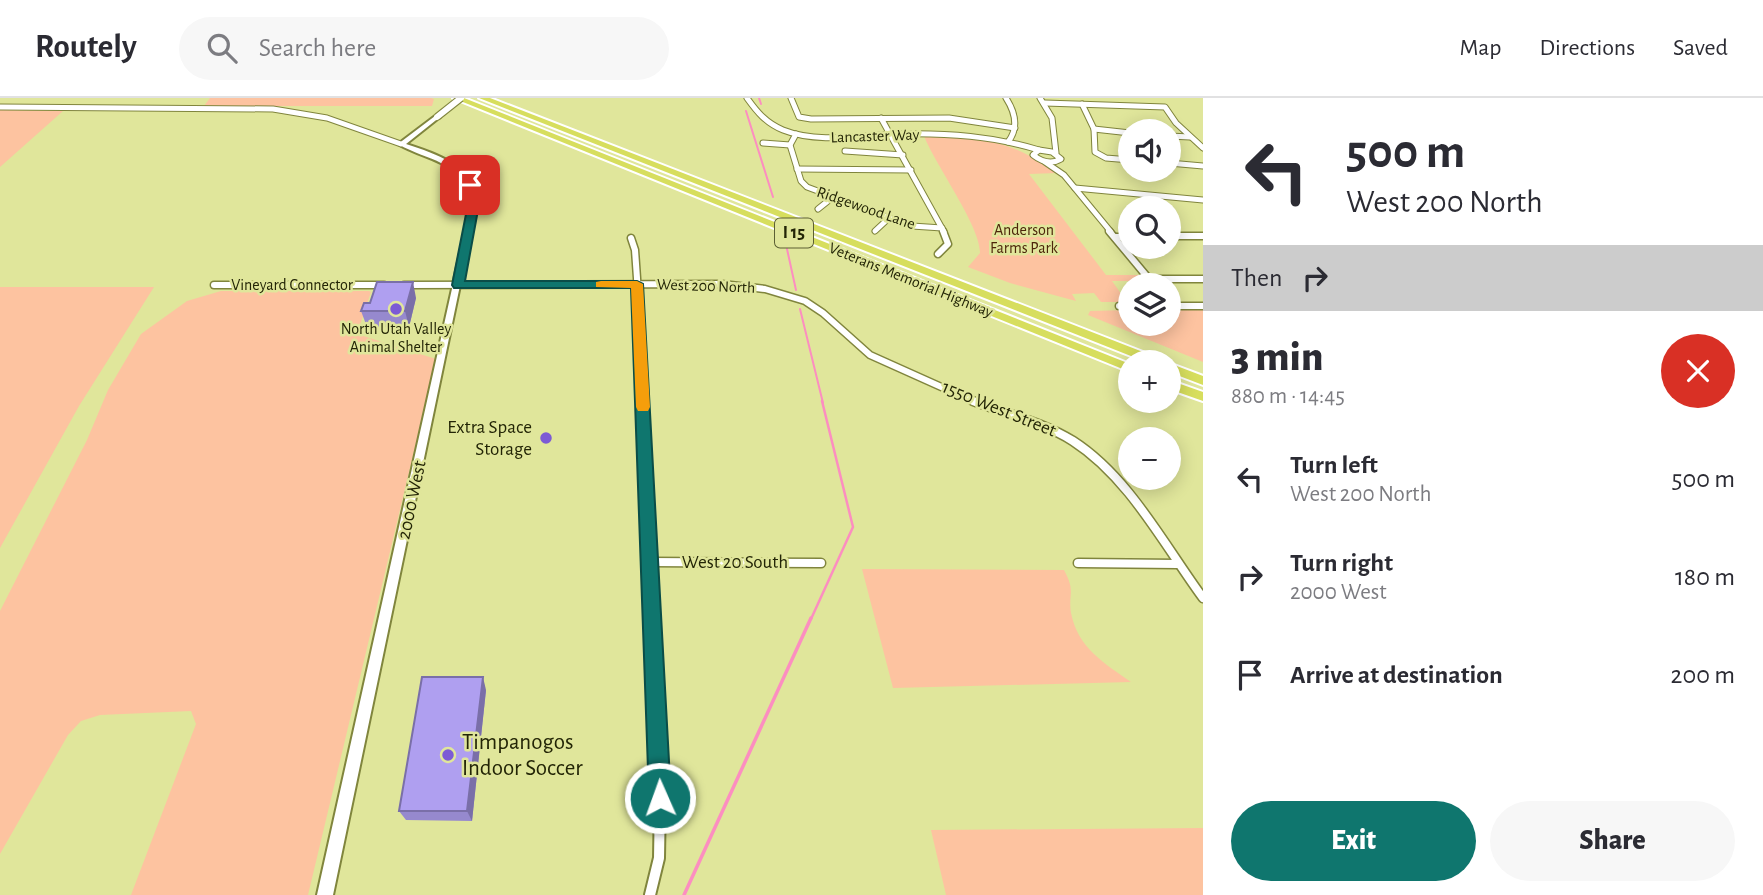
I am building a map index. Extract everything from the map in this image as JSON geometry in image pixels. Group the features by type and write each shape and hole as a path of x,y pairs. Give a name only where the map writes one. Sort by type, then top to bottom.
{"highway":[{"name":"Veterans Memorial Highway","path":"459,98 1118,363"},
{"name":"Veterans Memorial Highway","path":"483,98 1126,350"},
{"path":"1181,372 1203,381"},
{"path":"1181,389 1203,397"}],"street":[{"path":"0,107 273,109 327,118 401,144 459,98"},
{"name":"Lancaster Way","path":"747,98 751,106 769,124 796,134 833,138 958,134 1056,153"},
{"path":"791,98 799,117 831,120 949,118 1015,128"},
{"path":"1006,98 1013,111 1015,128 1013,137 1008,142"},
{"path":"1040,98 1045,103 1053,123 1053,139 1064,175 1149,279 1203,279"},
{"path":"1045,103 1164,107 1176,123 1203,148"},
{"path":"1082,104 1094,129 1094,152 1098,156 1118,158"},
{"path":"881,118 949,242 938,254"},
{"path":"1094,129 1118,132"},
{"path":"763,143 790,145 796,134"},
{"path":"1181,137 1191,137"},
{"path":"1034,156 1033,153 1041,150 1053,139"},
{"name":"Lancaster Way","path":"1008,142 1064,175"},
{"name":"2000 West","path":"325,895 475,199 463,175 443,160 401,144"},
{"name":"Ridgewood Lane","path":"790,145 804,185 912,226 942,228"},
{"path":"845,151 903,155"},
{"path":"1045,162 1058,162"},
{"path":"1181,164 1203,166"},
{"path":"797,169 911,170"},
{"path":"1074,188 1203,200"},
{"path":"818,209 833,197"},
{"path":"875,231 889,218"},
{"path":"1181,236 1203,236"},
{"path":"631,238 635,250 637,284 660,810 659,858 650,895"},
{"name":"Vineyard Connector","path":"214,285 371,285"},
{"name":"West 200 North","path":"371,285 743,285 771,289 787,295"},
{"name":"1550 West Street","path":"787,295 814,307 851,343 872,356 974,402 1044,426 1081,447 1116,479 1203,598"},
{"path":"1181,306 1203,306"},
{"name":"West 20 South","path":"650,562 821,563"},
{"path":"1078,563 1178,565"}],"green space":[{"path":"210,98 434,99 432,106 204,106"},
{"path":"0,110 63,111 0,167"},
{"name":"Anderson Farms Park","path":"924,136 994,142 1025,153 1057,173 1029,174 1106,275 1118,275 1118,281 1112,281 1118,289 1118,302 1101,302 1094,293 1072,294 1076,301 1010,283 968,267 980,253 978,242 966,212"},
{"path":"0,287 154,287 79,406 0,548"},
{"path":"221,291 369,291 371,292 357,334 436,359 308,895 131,895 196,724 191,711 100,715 81,721 68,735 0,854 0,611 87,440 108,390 141,334 187,301"},
{"path":"1118,310 1118,327 1088,315 1090,311"},
{"path":"1181,310 1203,310 1203,362 1181,353 1181,350 1174,350 1139,336 1181,336"},
{"path":"862,569 1064,570 1071,588 1071,613 1080,636 1094,653 1131,682 893,688"},
{"path":"1203,828 1203,895 946,895 931,830"}],"building":[{"path":"377,282 413,282 405,311 361,311 364,303 370,303"},
{"name":"Timpanogos Indoor Soccer","path":"422,677 483,677 467,811 399,811"}],"waterway":[{"path":"759,98 761,104"},
{"path":"746,111 773,197"},
{"path":"787,249 796,290"},
{"path":"800,309 823,403"},
{"path":"811,619 853,527 822,401"},
{"path":"684,895 811,618"}],"slow traffic":[{"path":"601,285 637,284 643,407"}],"place":[{"name":"North Utah Valley Animal Shelter","path":"396,309"},
{"name":"Extra Space Storage","path":"546,438"},
{"name":"Timpanogos Indoor Soccer","path":"448,755"}],"route":[{"path":"470,185 475,199 458,285 637,284 660,798"}]}
